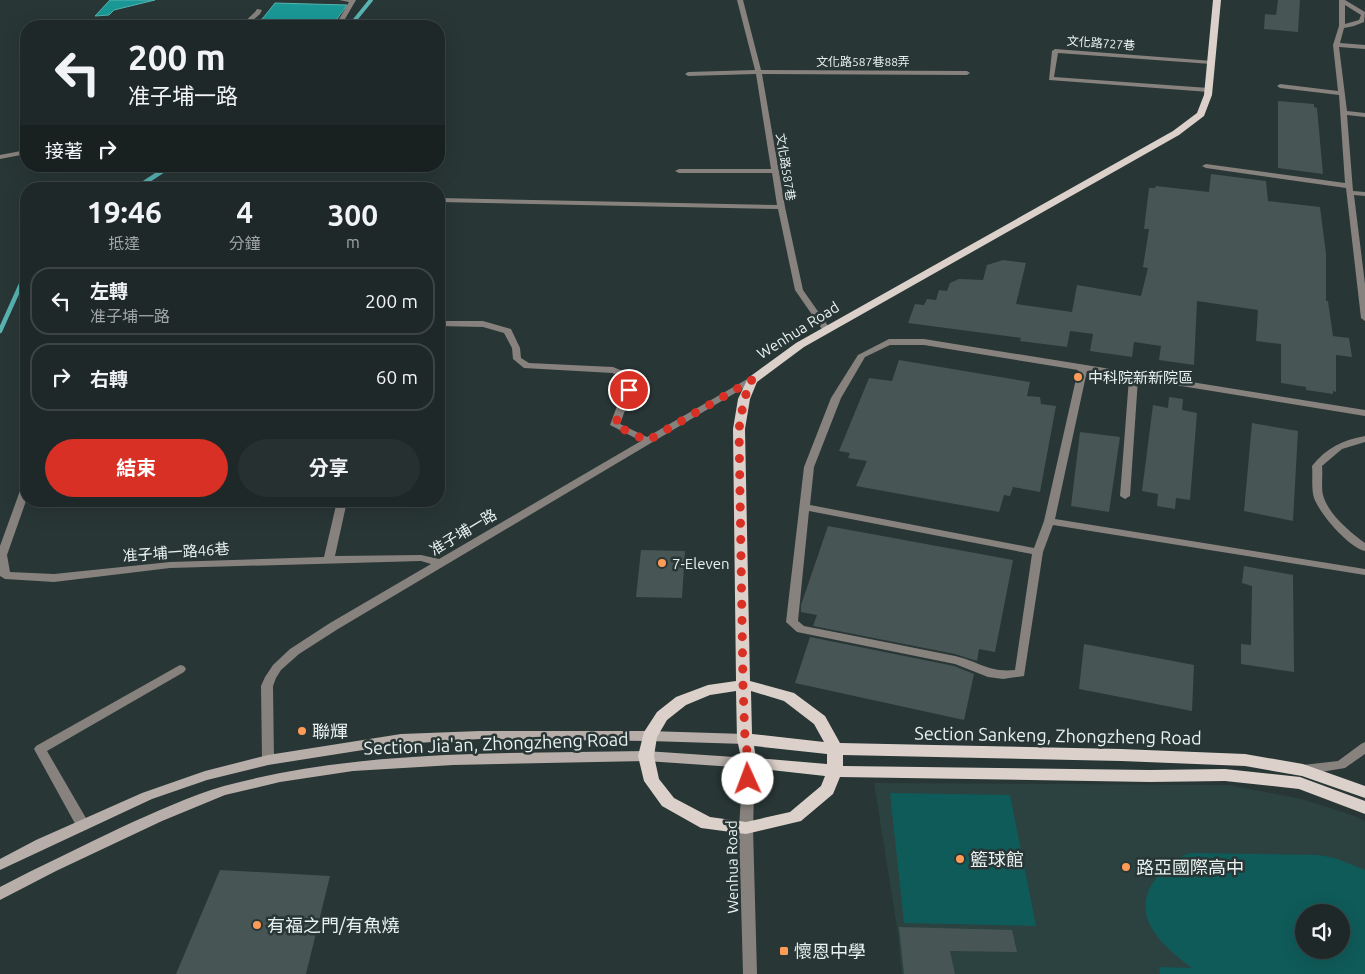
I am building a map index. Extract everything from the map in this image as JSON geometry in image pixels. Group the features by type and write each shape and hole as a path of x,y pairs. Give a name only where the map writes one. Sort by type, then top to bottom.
{"main road":[{"name":"Wenhua Road","path":"749,763 745,739 743,685 739,429 744,399 752,380 800,344 1176,133 1200,114 1209,90 1217,0"},
{"path":"743,685 761,688 789,697 820,720 835,750 835,771 827,790 795,817 746,828 708,823 668,802 652,781 646,756 649,736 662,716 681,701 708,690 743,685"},
{"name":"Section Jia'an, Zhongzheng Road","path":"0,865 147,796 205,776 268,760 401,739 480,735 649,736 745,739"},
{"name":"Section Sankeng, Zhongzheng Road","path":"745,739 835,750 1111,755 1245,760 1303,770 1365,792"},
{"name":"Section Jia'an, Zhongzheng Road","path":"0,894 51,866 157,817 223,791 280,777 352,766 453,760 646,756 749,763"},
{"path":"749,763 858,773 1096,776 1225,775 1300,783 1365,808"}],"street":[{"path":"341,20 353,0 342,0"},
{"name":"文化路587巷","path":"740,0 759,73 781,207 799,290 827,330"},
{"path":"1342,26 1362,21 1364,14 1343,1 1342,26 1336,44 1365,318"},
{"path":"250,20 258,13 258,10"},
{"path":"1336,44 1365,48"},
{"name":"文化路727巷","path":"1209,90 1051,80 1055,51 1211,62"},
{"name":"文化路587巷88弄","path":"688,74 967,72"},
{"path":"1280,86 1341,93"},
{"path":"1344,113 1365,116"},
{"path":"0,157 20,153"},
{"path":"1206,166 1350,189 1365,194"},
{"path":"679,172 775,171"},
{"path":"445,200 781,207"},
{"path":"445,324 483,324 508,331 516,348 517,359 527,366 613,370 632,378 615,425 647,441"},
{"path":"1083,369 1049,521 1038,552 1020,673 1008,676 978,671 958,661 801,629 792,622 808,467 836,398 862,355 889,342 924,342 1365,413"},
{"path":"1125,496 1134,376"},
{"name":"准子埔一路","path":"268,760 266,686 269,675 283,660 334,626 752,380"},
{"path":"1365,439 1350,442 1327,454 1318,466 1319,498 1333,519 1353,542 1365,548"},
{"name":"准子埔一路46巷","path":"20,505 2,555 5,575 54,578 170,564 421,558 440,563"},
{"path":"329,560 341,507"},
{"path":"805,508 1038,552"},
{"path":"1049,521 1365,572"},
{"path":"83,825 40,749 180,669"},
{"path":"1303,770 1341,765 1365,747"},
{"name":"Wenhua Road","path":"749,763 746,828 750,974"}],"shaded area":[{"path":"110,0 155,0 114,10 109,15 95,16"},
{"path":"275,3 347,5 336,20 260,20"},
{"name":"路亞國際高中","path":"874,783 1229,785 1302,799 1365,821 1365,974 902,974 897,927"},
{"name":"籃球館","path":"890,793 1010,795 1036,926 904,923"},
{"path":"1190,853 1318,855 1335,858 1365,870 1365,974 1160,974 1159,967 1192,968 1161,941 1153,930 1145,907 1147,894 1154,881 1174,861"}],"building":[{"path":"1278,0 1300,0 1298,32 1264,29 1265,14 1276,15"},
{"path":"1278,101 1314,104 1314,107 1317,108 1323,174 1278,168"},
{"path":"1211,174 1266,181 1268,201 1320,207 1326,254 1326,301 1328,301 1333,336 1349,338 1352,357 1336,355 1336,392 1333,391 1333,394 1306,390 1306,387 1281,383 1281,344 1256,341 1258,310 1197,301 1194,365 1159,360 1161,346 1134,342 1132,357 1090,351 1093,334 1070,331 1067,347 1020,341 1021,338 908,323 915,304 924,305 927,299 936,300 939,290 947,291 950,283 959,279 983,280 987,265 1003,260 1026,263 1016,304 1072,312 1077,285 1141,296 1148,268 1143,267 1149,229 1144,229 1149,188 1155,188 1156,186 1209,192"},
{"path":"899,360 1030,382 1027,396 1040,397 1041,404 1056,406 1040,492 1013,487 1010,496 1004,495 999,512 856,486 867,461 848,458 850,453 839,451 869,378 892,381"},
{"path":"1169,397 1183,399 1182,410 1197,413 1190,500 1176,498 1175,509 1157,506 1158,494 1142,491 1153,405 1168,408"},
{"path":"1252,423 1298,431 1293,521 1244,511"},
{"path":"1080,432 1120,437 1109,512 1071,506"},
{"path":"828,526 1013,560 995,652 979,649 977,661 955,654 813,626 817,615 801,612 801,605"},
{"name":"7-Eleven","path":"641,550 685,551 682,598 636,597"},
{"path":"1244,566 1293,575 1294,672 1241,664 1241,644 1251,645 1252,586 1242,583"},
{"path":"810,637 954,666 974,674 964,720 795,683"},
{"path":"1084,644 1194,665 1192,711 1079,689"},
{"name":"有福之門/有魚燒","path":"220,870 330,876 306,974 176,974"},
{"path":"899,927 1012,930 1017,952 950,951 955,974 904,974"}],"waterway":[{"path":"355,20 371,0"},
{"path":"146,182 161,172"},
{"path":"0,331 20,286"}],"place":[{"name":"中科院新新院區","path":"1078,377"},
{"name":"7-Eleven","path":"662,563"},
{"name":"聯輝","path":"302,731"},
{"name":"籃球館","path":"960,859"},
{"name":"路亞國際高中","path":"1126,867"},
{"name":"有福之門/有魚燒","path":"257,925"},
{"name":"懷恩中學","path":"784,951"}],"route":[{"path":"629,390 615,425 647,441 752,380 744,399 739,429 743,685 745,739 749,763 748,779"}]}
